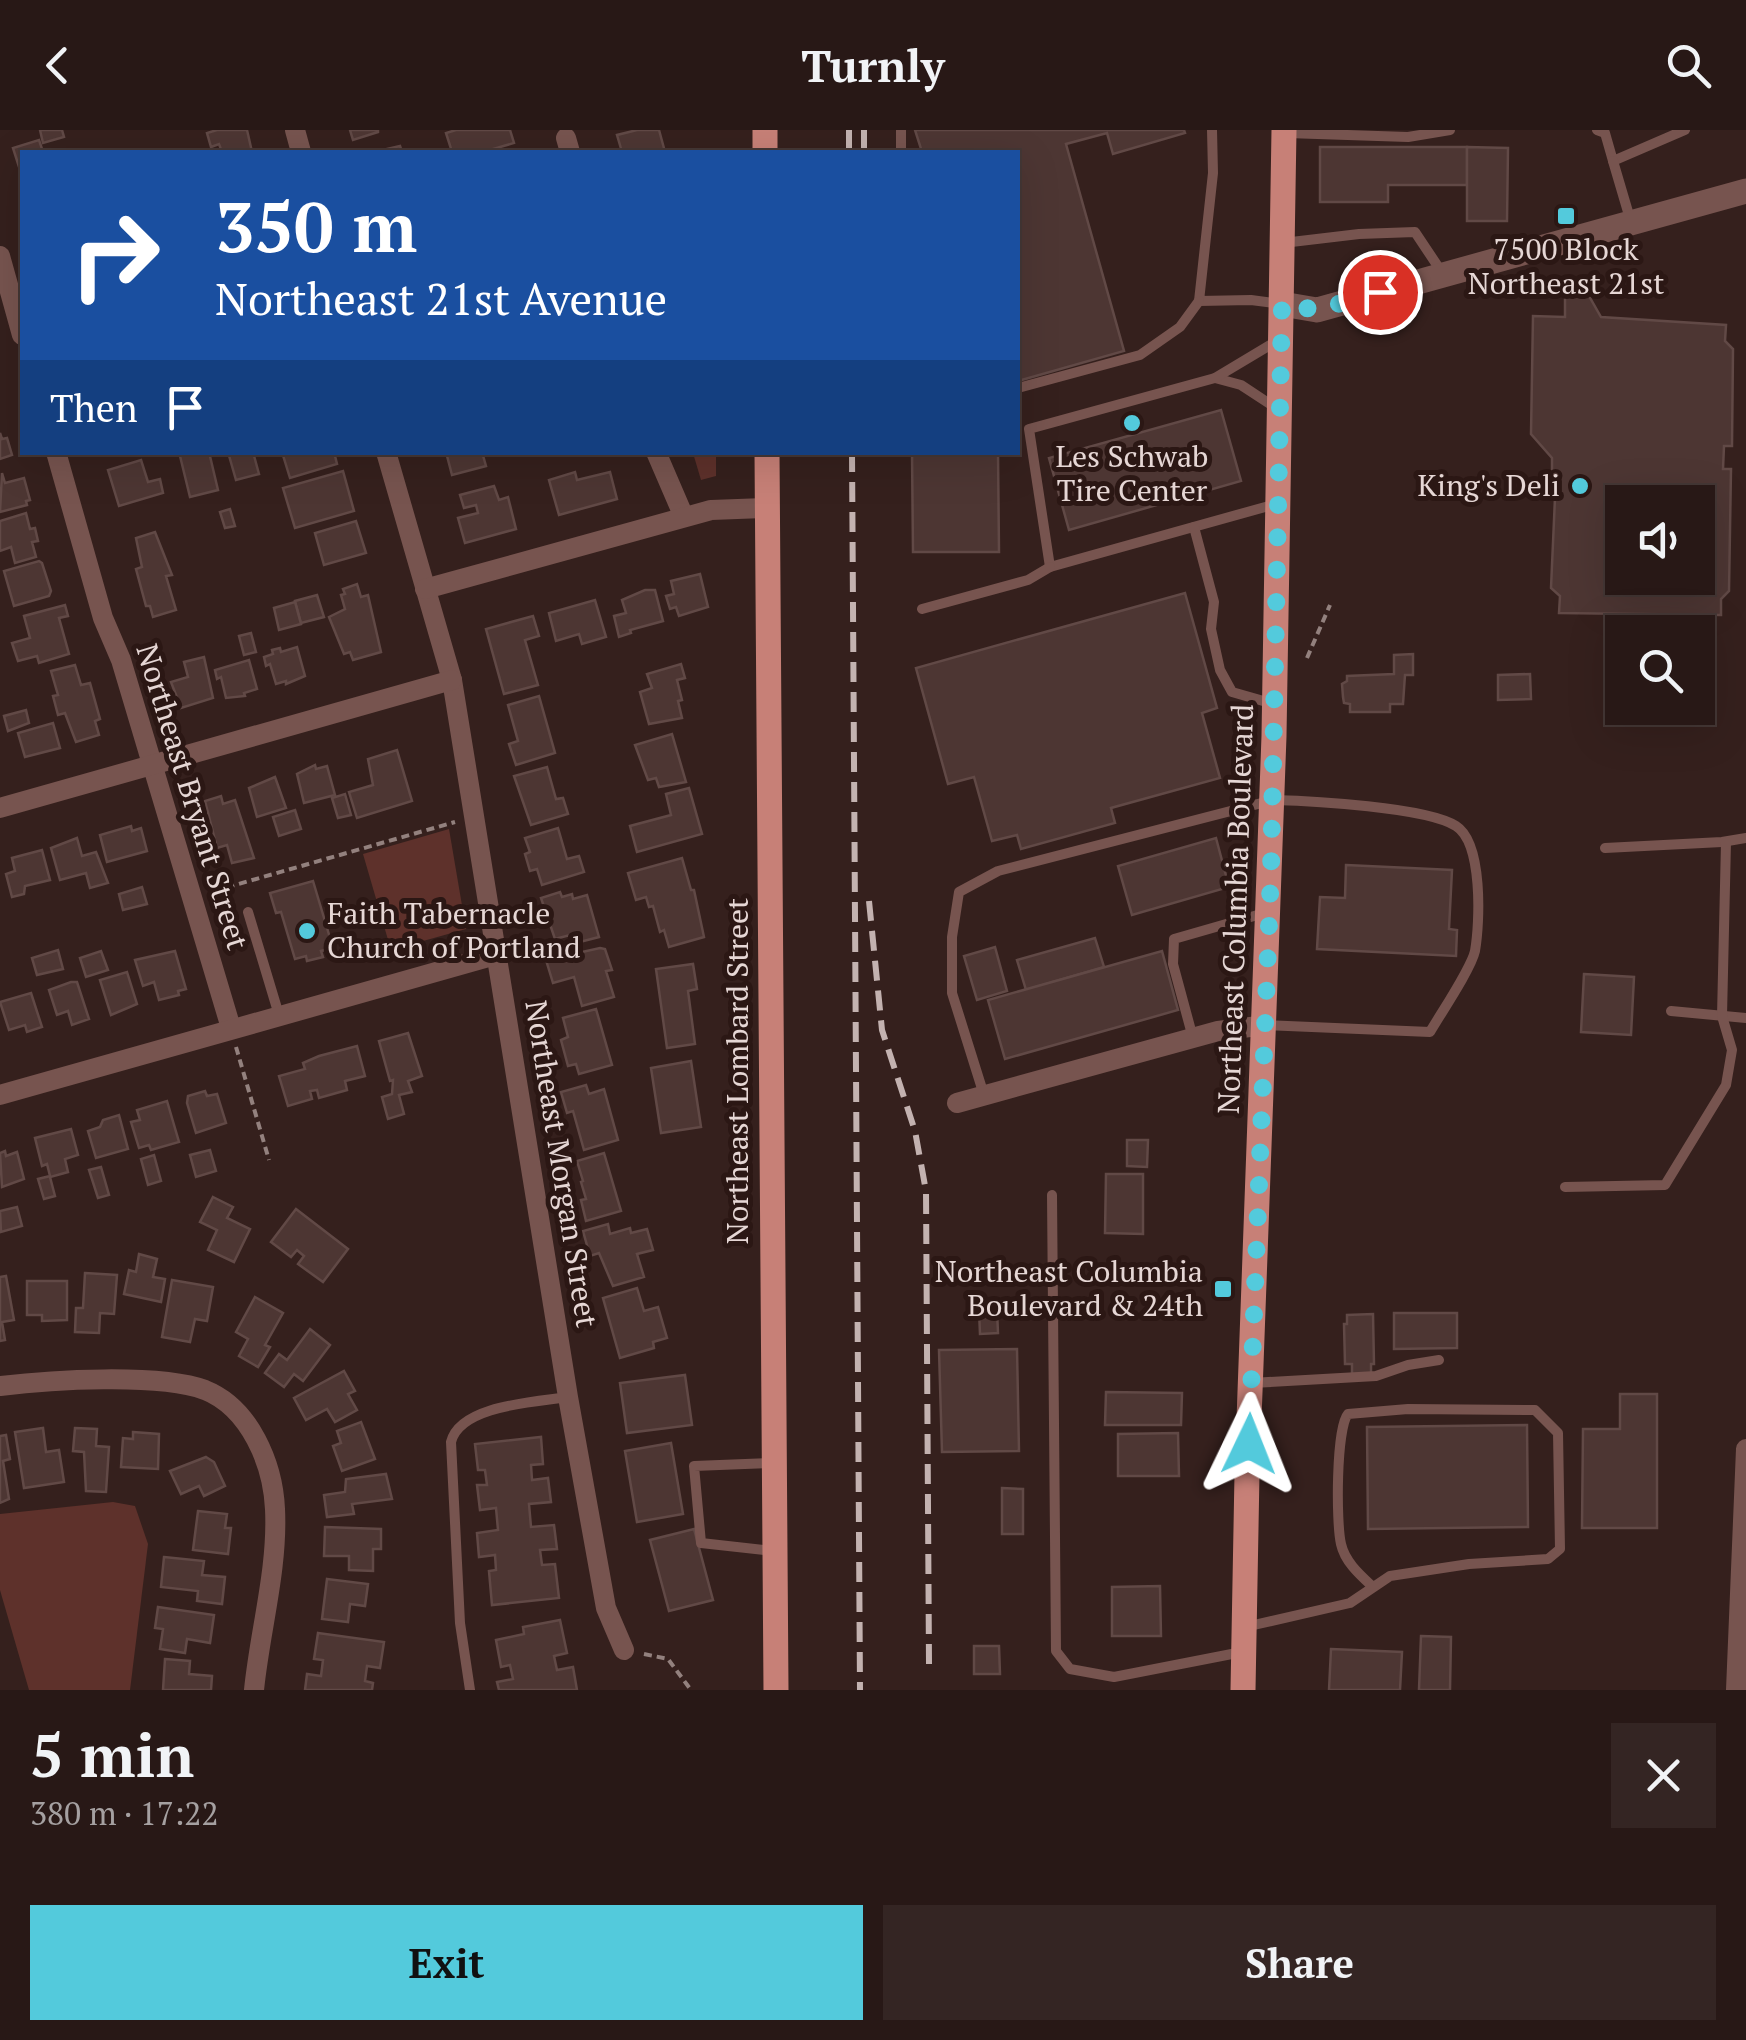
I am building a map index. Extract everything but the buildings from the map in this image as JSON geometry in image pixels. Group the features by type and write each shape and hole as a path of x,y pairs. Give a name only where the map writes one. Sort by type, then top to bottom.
{"main road":[{"name":"Northeast Columbia Boulevard","path":"1243,1690 1273,800 1284,131"},
{"name":"Northeast Lombard Street","path":"766,455 776,1690"}],"street":[{"path":"1282,304 1317,310 1746,191"},
{"path":"0,256 20,328"},
{"name":"Northeast Bryant Street","path":"57,455 103,618 121,660 231,1028"},
{"name":"Northeast Morgan Street","path":"387,455 452,680 568,1396 606,1608 624,1650"},
{"path":"657,455 684,517"},
{"path":"425,589 684,517 727,507 767,508"},
{"path":"0,808 452,680"},
{"path":"0,1094 496,955"},
{"path":"957,1102 1218,1031 1266,1026"},
{"path":"0,1386 79,1380 178,1385 204,1390 224,1402 244,1422 259,1443 275,1506 275,1540 254,1690"},
{"path":"1736,1690 1742,1634 1746,1448"}],"lane":[{"path":"1020,387 1140,355 1180,328 1198,301 1213,174 1212,130"},
{"path":"1284,131 1408,136 1450,130"},
{"path":"1597,130 1605,132 1631,222"},
{"path":"1612,161 1685,130"},
{"path":"1282,243 1415,232 1443,274"},
{"path":"1198,301 1282,304"},
{"path":"1050,567 1029,429 1215,378 1281,338"},
{"path":"1215,378 1241,385 1280,411"},
{"path":"922,609 1028,580 1050,567 1278,503"},
{"path":"1194,527 1214,602 1212,629 1220,670 1232,692 1275,704"},
{"path":"984,1095 952,993 952,937 958,892 998,871 1273,800 1313,801 1436,817 1460,828 1472,846 1477,867 1474,954 1430,1032 1266,1026"},
{"path":"1606,848 1746,838"},
{"path":"1565,1187 1664,1185 1726,1085 1732,1050 1722,1016 1726,842"},
{"path":"248,912 278,1015"},
{"path":"1193,1038 1173,964 1174,939 1269,912"},
{"path":"1671,1012 1746,1018"},
{"path":"1052,1195 1056,1651 1070,1669 1114,1677 1244,1640 1350,1603 1373,1588 1390,1576 1469,1564 1548,1559 1560,1549 1558,1433 1535,1410 1408,1409 1348,1414 1342,1422 1339,1456 1340,1545 1350,1564 1373,1588"},
{"path":"1251,1383 1376,1376 1439,1360"},
{"path":"470,1690 460,1624 453,1432 472,1416 568,1396"},
{"path":"774,1463 694,1466 701,1543 774,1551"}],"path":[{"path":"1308,658 1330,605"},
{"path":"190,898 444,825"},
{"path":"231,1028 268,1160"},
{"path":"624,1650 668,1659 691,1690"}],"shaded area":[{"path":"694,455 716,455 716,476 701,480"},
{"path":"449,829 466,929 391,950 363,854"},
{"path":"113,1502 135,1506 148,1544 130,1690 29,1690 0,1590 0,1514"}],"railway":[{"path":"849,130 849,150"},
{"path":"864,130 864,150"},
{"path":"852,455 860,1690"},
{"path":"869,901 882,1030 915,1131 926,1191 929,1664"}],"place":[{"name":"7500 Block Northeast 21st","path":"1566,216"},
{"name":"Les Schwab Tire Center","path":"1132,423"},
{"name":"King's Deli","path":"1580,486"},
{"name":"Faith Tabernacle Church of Portland","path":"307,931"},
{"name":"Northeast Columbia Boulevard & 24th","path":"1223,1289"}],"route":[{"path":"1249,1444 1271,872 1282,304 1317,310 1380,292"}]}
